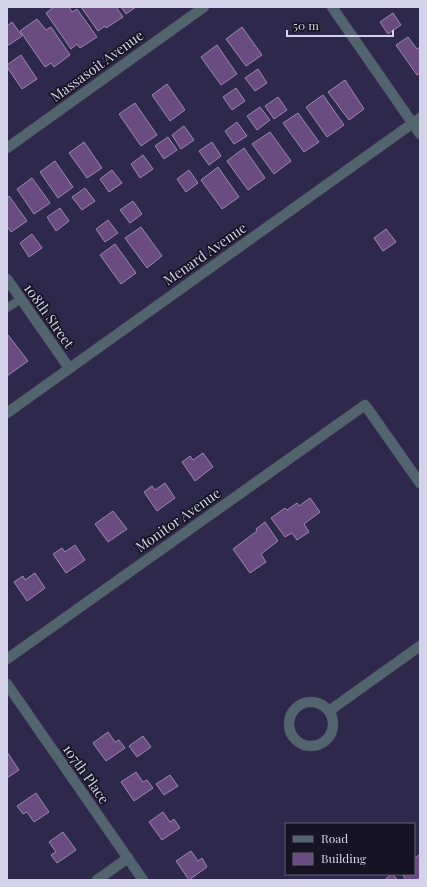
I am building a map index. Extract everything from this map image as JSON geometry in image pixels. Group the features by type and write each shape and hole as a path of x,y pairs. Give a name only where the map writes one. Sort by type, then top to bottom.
{"street":[{"name":"Massasoit Avenue","path":"7,148 204,7"},
{"path":"332,7 416,120 420,134"},
{"name":"Menard Avenue","path":"7,413 416,120"},
{"name":"108th Street","path":"7,279 69,368"},
{"name":"Monitor Avenue","path":"7,659 365,405 420,483"},
{"path":"329,711 420,646"},
{"name":"107th Place","path":"7,684 143,880"},
{"path":"309,702 317,703 324,706 329,711 333,724 332,731 329,737 318,745 311,746 298,741 290,730 292,715 296,708 302,704 309,702"},
{"path":"97,880 128,858"}],"lane":[{"path":"7,308 21,299"}],"building":[{"path":"54,7 69,7 72,12 77,9 97,37 80,48 77,44 71,49 46,13"},
{"path":"81,7 116,7 123,17 106,28 105,26 98,31"},
{"path":"121,7 136,7 126,14"},
{"path":"393,13 401,25 388,34 380,22"},
{"path":"37,19 46,30 51,27 70,55 54,67 51,63 45,67 20,31"},
{"path":"12,22 22,36 9,45 7,43 7,26"},
{"path":"242,27 262,55 246,66 226,39"},
{"path":"408,37 417,49 420,47 420,73 417,75 396,45"},
{"path":"217,45 237,74 221,85 201,57"},
{"path":"21,55 37,79 22,89 7,67 7,65"},
{"path":"258,69 267,83 255,91 245,78"},
{"path":"345,80 364,109 349,120 328,92"},
{"path":"167,84 185,110 170,121 152,95"},
{"path":"236,88 245,101 232,110 223,97"},
{"path":"323,95 344,125 327,137 306,107"},
{"path":"278,97 287,110 274,119 265,106"},
{"path":"135,103 157,135 141,146 119,114"},
{"path":"260,107 270,120 257,130 247,116"},
{"path":"298,113 319,142 304,152 283,123"},
{"path":"237,122 247,136 234,144 225,131"},
{"path":"184,126 194,140 181,149 172,135"},
{"path":"270,132 291,161 274,174 252,144"},
{"path":"168,137 177,150 164,159 155,146"},
{"path":"84,142 102,168 87,178 69,153"},
{"path":"212,142 221,156 209,165 199,151"},
{"path":"244,148 265,178 248,190 227,161"},
{"path":"143,155 153,169 140,178 131,164"},
{"path":"55,161 73,187 58,198 40,172"},
{"path":"218,167 239,197 222,209 201,180"},
{"path":"112,170 122,183 109,192 100,179"},
{"path":"189,170 198,183 186,192 177,179"},
{"path":"32,178 50,203 34,214 17,189"},
{"path":"85,188 95,201 82,210 72,197"},
{"path":"9,196 27,221 11,232 7,226 7,198"},
{"path":"133,201 142,214 130,223 120,210"},
{"path":"60,208 69,221 56,231 47,217"},
{"path":"108,220 118,233 105,242 96,229"},
{"path":"141,227 162,256 147,268 125,238"},
{"path":"386,229 396,242 383,251 374,238"},
{"path":"32,234 42,248 29,257 20,243"},
{"path":"115,244 136,273 121,284 100,255"},
{"path":"8,335 28,361 7,376 7,336"},
{"path":"203,453 213,467 195,481 182,462 190,456 193,460"},
{"path":"165,483 175,498 157,511 144,492 152,486 155,490"},
{"path":"310,498 320,512 304,524 309,532 297,540 292,533 285,537 271,518 285,508 287,510 297,503 299,506"},
{"path":"113,511 127,529 108,542 95,524"},
{"path":"265,522 278,541 261,554 266,562 250,573 233,549 257,531 256,529"},
{"path":"75,545 85,560 66,573 53,554 62,548 65,552"},
{"path":"35,573 45,588 27,601 14,582 23,576 25,580"},
{"path":"108,732 115,742 119,740 125,748 106,761 93,743"},
{"path":"143,736 151,747 137,757 129,746"},
{"path":"7,752 19,770 7,778"},
{"path":"136,772 143,782 147,780 153,788 134,801 121,782"},
{"path":"170,775 178,786 164,795 156,784"},
{"path":"36,793 49,812 34,822 27,812 23,814 17,806"},
{"path":"163,812 170,822 174,819 180,828 162,840 149,822"},
{"path":"63,832 76,850 57,863 51,855 56,852 49,842"},
{"path":"191,851 198,861 202,858 207,867 189,880 176,861"},
{"path":"420,854 420,878 417,880 406,880 403,875 415,875 415,858"},
{"path":"391,875 394,875 397,880 384,880"}]}
